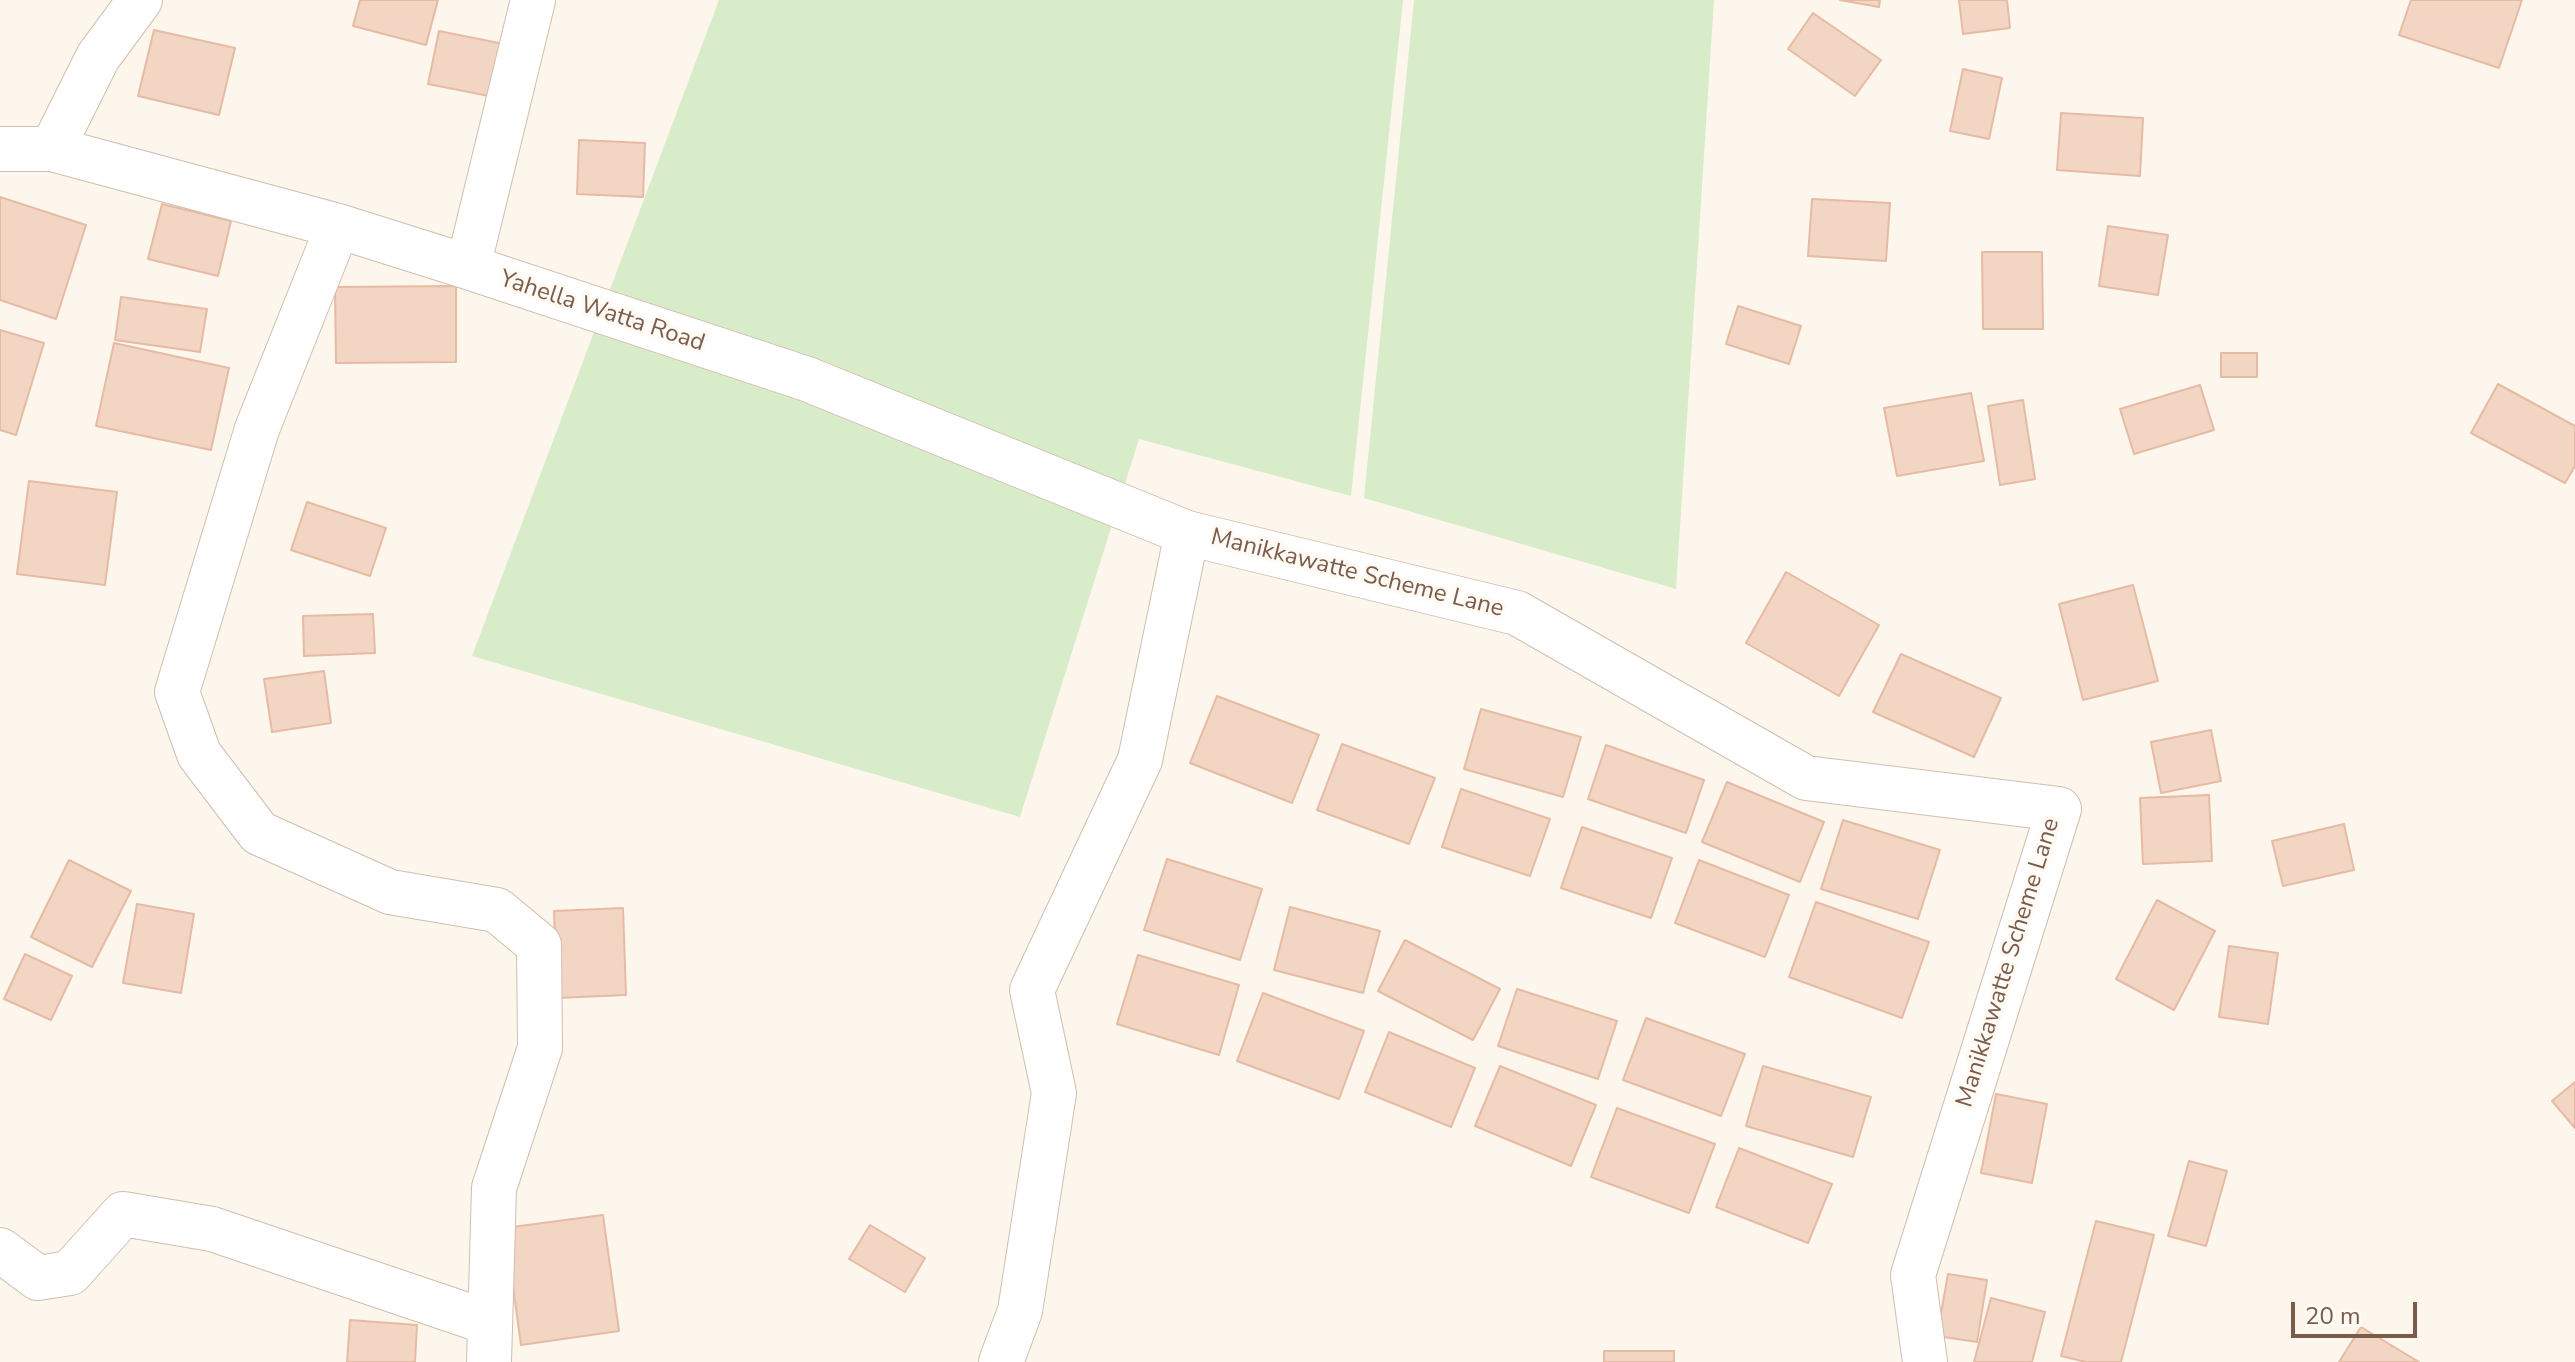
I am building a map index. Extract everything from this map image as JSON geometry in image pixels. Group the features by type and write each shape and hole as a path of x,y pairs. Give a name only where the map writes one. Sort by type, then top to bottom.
{"street":[{"path":"52,149 98,57 140,0"},
{"path":"468,267 533,0"},
{"name":"Yahella Watta Road","path":"0,149 52,149 338,226 468,267 807,379 1187,533"},
{"path":"0,1250 38,1278 70,1273 123,1214 212,1229 490,1342 494,1188 540,1048 539,945 497,910 390,892 259,833 199,754 177,692 257,429 338,226"},
{"name":"Manikkawatte Scheme Lane","path":"1001,1362 1020,1311 1054,1093 1032,990 1140,760 1187,533 1517,613 1806,778 2059,809 1913,1275 1925,1362"}],"green space":[{"path":"719,0 1403,0 1351,496 1139,439 1020,817 472,656"},
{"path":"1414,0 1714,0 1676,589 1364,498"}],"building":[{"path":"360,0 438,0 426,45 353,26"},
{"path":"1840,0 1880,0 1879,7"},
{"path":"1959,0 2007,0 2010,28 1963,34"},
{"path":"2411,0 2522,0 2499,68 2399,35"},
{"path":"1813,13 1881,60 1855,96 1788,49"},
{"path":"154,30 235,48 219,115 138,96"},
{"path":"439,31 509,45 499,98 428,84"},
{"path":"1963,69 2002,78 1989,139 1950,131"},
{"path":"2061,113 2143,118 2140,176 2057,170"},
{"path":"579,140 645,143 643,197 577,194"},
{"path":"0,197 86,225 56,319 0,300"},
{"path":"1812,199 1890,203 1886,261 1808,256"},
{"path":"162,204 231,221 218,276 148,259"},
{"path":"2108,226 2168,235 2158,295 2099,286"},
{"path":"1982,252 2042,252 2043,329 1983,329"},
{"path":"456,286 456,362 336,363 335,287"},
{"path":"121,297 207,309 200,352 115,340"},
{"path":"1738,306 1801,326 1789,364 1726,344"},
{"path":"0,330 44,343 16,435 0,430"},
{"path":"114,343 229,368 211,450 96,426"},
{"path":"2221,353 2257,353 2257,377 2221,377"},
{"path":"2498,384 2575,426 2575,466 2565,483 2471,433"},
{"path":"2200,385 2214,430 2134,454 2120,409"},
{"path":"1971,393 1984,461 1897,476 1884,408"},
{"path":"2023,400 2035,479 2000,485 1988,406"},
{"path":"29,481 117,492 105,585 17,574"},
{"path":"307,502 386,528 370,576 291,550"},
{"path":"1786,572 1879,625 1839,696 1746,643"},
{"path":"2133,585 2158,681 2083,700 2059,604"},
{"path":"373,614 375,653 304,656 303,616"},
{"path":"1901,654 2001,698 1974,757 1873,712"},
{"path":"324,671 331,723 272,732 264,679"},
{"path":"1217,696 1319,735 1292,803 1190,763"},
{"path":"1481,709 1581,737 1563,797 1464,769"},
{"path":"2211,730 2221,781 2161,793 2151,742"},
{"path":"1342,744 1435,778 1409,844 1317,810"},
{"path":"1606,745 1704,780 1686,833 1588,799"},
{"path":"1727,782 1824,822 1800,882 1702,842"},
{"path":"1461,789 1550,819 1530,876 1442,847"},
{"path":"2209,795 2212,861 2143,864 2140,798"},
{"path":"1843,820 1940,850 1918,919 1821,889"},
{"path":"2344,824 2354,870 2283,886 2272,841"},
{"path":"1582,827 1672,858 1651,918 1561,888"},
{"path":"1167,859 1262,889 1240,960 1144,930"},
{"path":"69,860 131,891 92,967 31,937"},
{"path":"1699,860 1789,895 1765,957 1675,923"},
{"path":"2157,900 2215,931 2174,1010 2116,979"},
{"path":"1816,902 1929,942 1902,1018 1789,977"},
{"path":"137,904 194,914 181,993 123,983"},
{"path":"1290,907 1380,931 1363,993 1274,970"},
{"path":"623,908 626,995 557,998 554,911"},
{"path":"1405,940 1500,989 1473,1040 1378,991"},
{"path":"2229,946 2278,953 2268,1024 2219,1017"},
{"path":"25,954 72,976 51,1020 4,999"},
{"path":"1138,955 1239,985 1219,1055 1117,1024"},
{"path":"1517,989 1617,1021 1598,1079 1498,1046"},
{"path":"1263,993 1364,1031 1339,1099 1237,1061"},
{"path":"1646,1018 1745,1054 1721,1116 1623,1080"},
{"path":"1389,1032 1475,1068 1451,1127 1365,1092"},
{"path":"1500,1066 1596,1105 1571,1166 1475,1126"},
{"path":"1763,1066 1871,1097 1853,1157 1746,1126"},
{"path":"2575,1082 2575,1128 2552,1101"},
{"path":"1996,1094 2047,1104 2032,1183 1981,1173"},
{"path":"1617,1108 1715,1144 1689,1213 1591,1177"},
{"path":"1739,1148 1832,1184 1808,1243 1716,1207"},
{"path":"2189,1161 2227,1171 2206,1246 2168,1236"},
{"path":"603,1215 619,1331 521,1345 505,1228"},
{"path":"2096,1221 2154,1235 2121,1362 2086,1362 2061,1356"},
{"path":"870,1225 925,1258 905,1292 849,1259"},
{"path":"1948,1274 1987,1280 1977,1342 1937,1336"},
{"path":"1991,1298 2045,1312 2032,1362 1974,1362"},
{"path":"350,1320 417,1325 415,1362 347,1362"},
{"path":"2361,1327 2419,1362 2339,1362"},
{"path":"1604,1351 1674,1351 1674,1362 1604,1362"}]}
